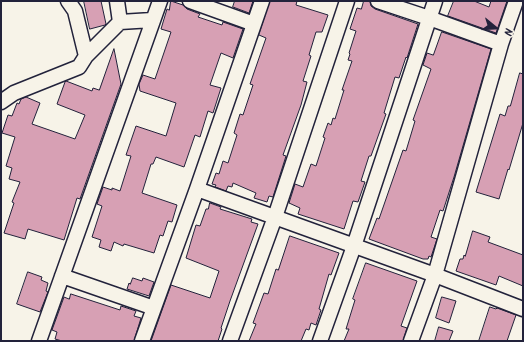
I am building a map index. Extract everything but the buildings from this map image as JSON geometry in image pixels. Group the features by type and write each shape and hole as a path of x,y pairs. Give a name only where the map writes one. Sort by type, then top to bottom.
{"street":[{"path":"68,1 75,11 86,56"},
{"path":"117,1 120,22"},
{"path":"39,341 160,1"},
{"path":"142,341 197,189 262,1"},
{"path":"230,341 275,218 347,1"},
{"path":"378,1 501,44"},
{"path":"320,341 354,246 435,1"},
{"path":"411,341 435,275 501,44 516,1"},
{"path":"197,2 254,24"},
{"path":"1,102 14,93 79,67 86,56 120,22 152,20"},
{"path":"197,189 435,275 523,309"},
{"path":"62,276 154,308"}]}
